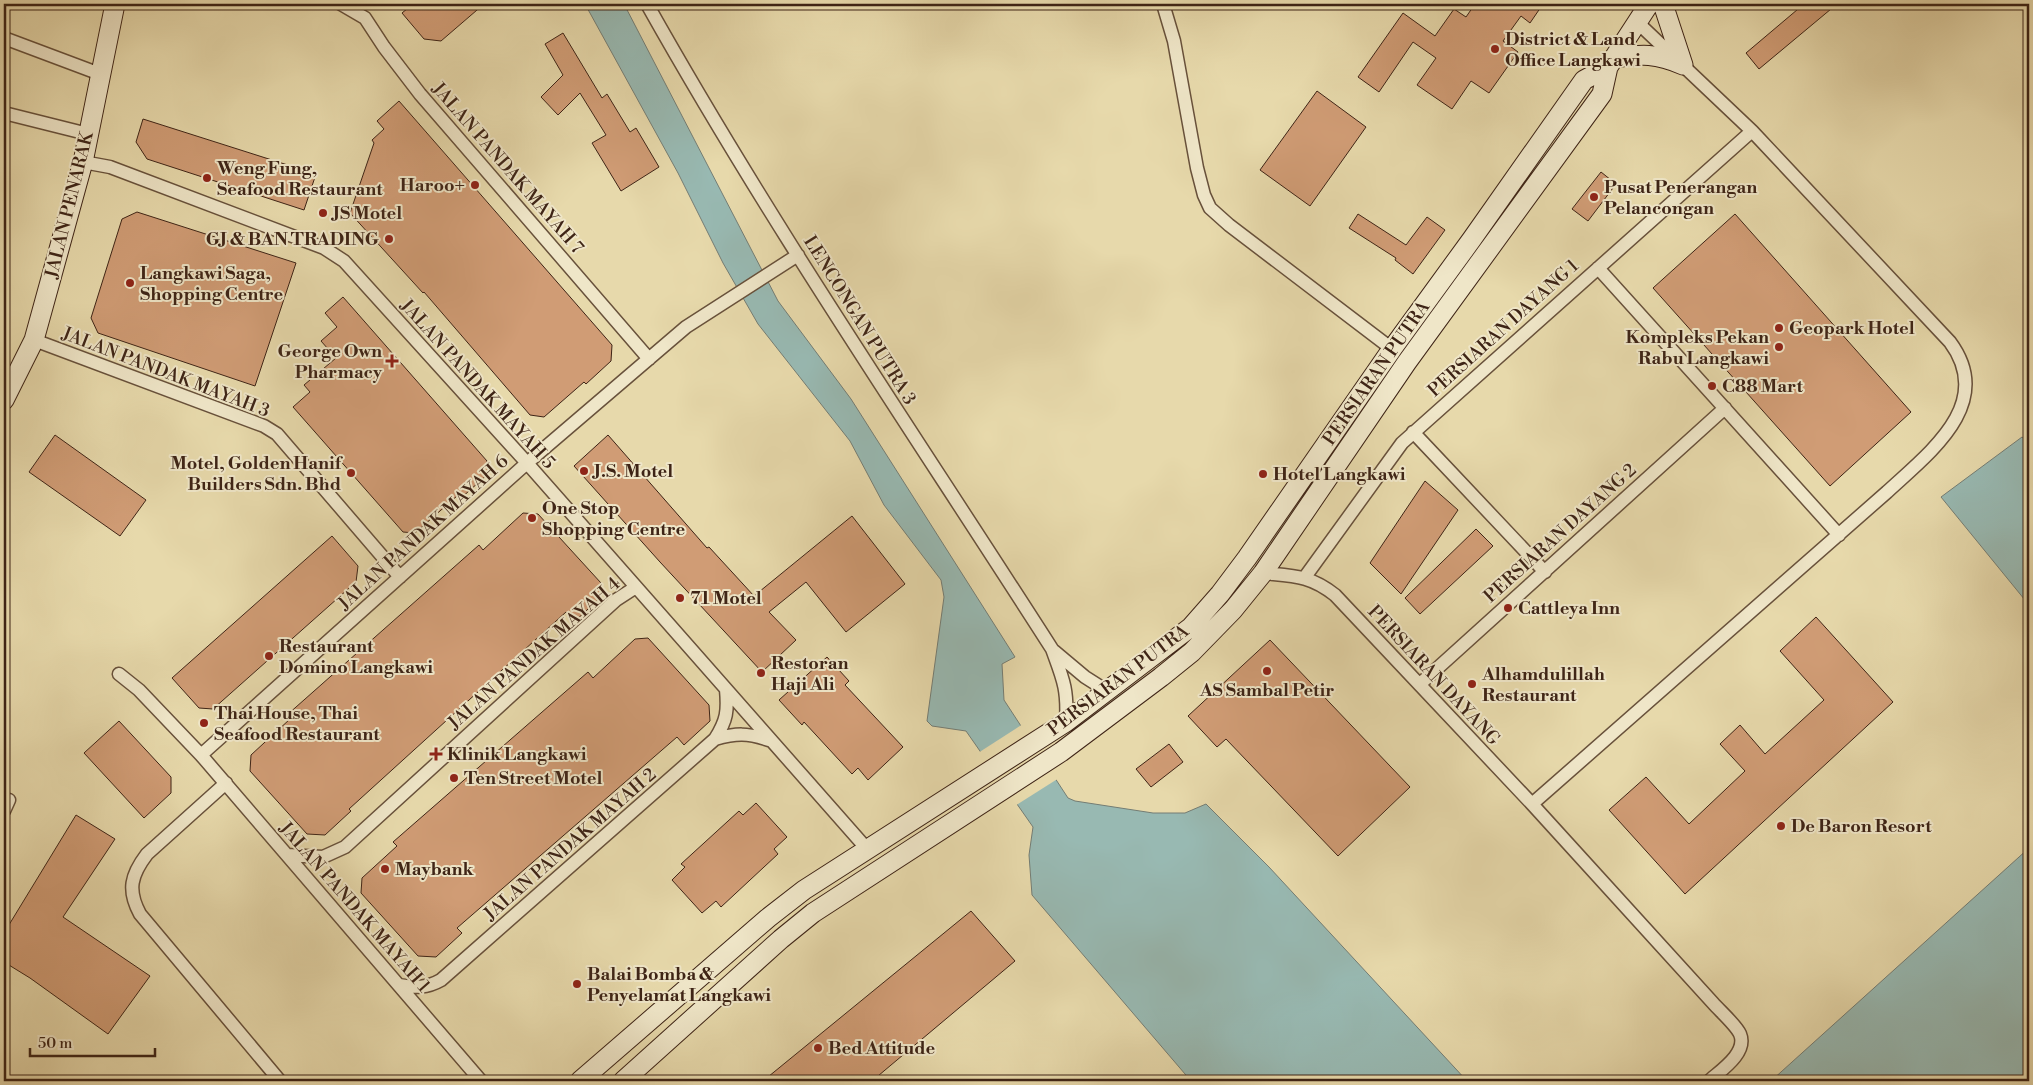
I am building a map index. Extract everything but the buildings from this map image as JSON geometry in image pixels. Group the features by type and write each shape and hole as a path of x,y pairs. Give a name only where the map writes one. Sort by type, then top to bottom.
{"main road":[{"name":"JALAN PENARAK","path":"4,400 34,340 83,162 115,4"},
{"name":"PERSIARAN PUTRA","path":"623,1081 781,939 813,913 1061,752 1162,677 1192,652 1233,610 1263,573 1407,362 1602,94 1611,62 1649,4"},
{"path":"1663,4 1683,65"},
{"path":"1611,62 1642,54 1655,55 1683,65"},
{"name":"PERSIARAN PUTRA","path":"580,1081 768,918 804,890 1066,722 1191,627 1220,594 1584,80 1611,62"},
{"path":"621,1045 639,1067"}],"street":[{"name":"JALAN PANDAK MAYAH 7","path":"341,4 365,18 384,47 420,94 649,358"},
{"name":"LENCONGAN PUTRA 3","path":"647,4 798,255 887,397 1052,649"},
{"path":"1163,4 1174,41 1196,168 1210,208 1229,225 1392,349"},
{"path":"1532,804 1888,492 1937,445 1958,416 1966,386 1965,370 1960,355 1939,330 1752,131 1637,22"},
{"path":"4,38 100,74"},
{"path":"4,113 88,134"},
{"name":"PERSIARAN DAYANG 1","path":"1305,577 1402,443 1412,432 1752,131"},
{"name":"JALAN PANDAK MAYAH 5","path":"83,162 110,167 324,248 335,254 527,463 866,849"},
{"name":"JALAN PANDAK MAYAH 6","path":"202,755 527,463 649,358 686,327 798,255"},
{"path":"1598,268 1839,535"},
{"name":"JALAN PANDAK MAYAH 3","path":"34,340 264,426 277,434 400,577"},
{"name":"PERSIARAN DAYANG 2","path":"1420,684 1725,408"},
{"path":"1412,432 1545,572"},
{"path":"1263,573 1305,577"},
{"name":"PERSIARAN DAYANG","path":"1305,577 1323,585 1335,594 1650,932 1740,1034 1740,1044 1734,1058 1709,1081"},
{"name":"JALAN PANDAK MAYAH 4","path":"287,855 323,857 345,847 616,600 636,587"},
{"path":"1052,649 1085,677 1107,691"},
{"path":"1052,649 1064,682 1067,699 1066,722"},
{"name":"JALAN PANDAK MAYAH 1","path":"119,674 140,690 202,755 482,1081"},
{"name":"JALAN PANDAK MAYAH 2","path":"399,985 422,987 432,985 441,980 715,739 724,724 728,710 726,689"},
{"path":"715,739 732,734 750,734 771,741"},
{"path":"226,783 146,854 135,872 131,890 134,903 140,914 280,1081"}],"water":[{"path":"585,4 624,4 778,301 851,399 1015,657 1002,664 1004,700 1068,798 1075,801 1153,813 1185,813 1206,804 1269,867 1467,1081 1191,1081 1032,895 1029,855 1033,827 966,731 932,726 927,721 944,597 941,580 884,505 850,441 758,324 723,263 678,173"},
{"path":"2022,437 2029,442 2029,605 1941,497"},
{"path":"2029,848 2029,1081 1771,1081"}],"pier":[{"path":"1023,724 1059,778 1015,806 978,753"}],"place":[{"name":"District & Land Office Langkawi","path":"1495,49"},
{"name":"Weng Fung, Seafood Restaurant","path":"207,178"},
{"name":"Haroo+","path":"475,185"},
{"name":"Pusat Penerangan Pelancongan","path":"1594,197"},
{"name":"JS Motel","path":"323,213"},
{"name":"GJ & BAN TRADING","path":"389,239"},
{"name":"Langkawi Saga, Shopping Centre","path":"130,283"},
{"name":"Geopark Hotel","path":"1779,328"},
{"name":"Kompleks Pekan Rabu Langkawi","path":"1779,347"},
{"name":"George Own Pharmacy","path":"392,361"},
{"name":"C88 Mart","path":"1712,386"},
{"name":"J.S. Motel","path":"584,471"},
{"name":"Motel, Golden Hanif Builders Sdn. Bhd","path":"351,473"},
{"name":"Hotel Langkawi","path":"1263,474"},
{"name":"One Stop Shopping Centre","path":"532,518"},
{"name":"71 Motel","path":"680,598"},
{"name":"Cattleya Inn","path":"1508,608"},
{"name":"Restaurant Domino Langkawi","path":"269,656"},
{"name":"AS Sambal Petir","path":"1267,671"},
{"name":"Restoran Haji Ali","path":"761,673"},
{"name":"Alhamdulillah Restaurant","path":"1472,684"},
{"name":"Thai House, Thai Seafood Restaurant","path":"204,723"},
{"name":"Klinik Langkawi","path":"436,754"},
{"name":"Ten Street Motel","path":"454,778"},
{"name":"De Baron Resort","path":"1781,826"},
{"name":"Maybank","path":"385,869"},
{"name":"Balai Bomba & Penyelamat Langkawi","path":"577,984"},
{"name":"Bed Attitude","path":"818,1048"}]}
